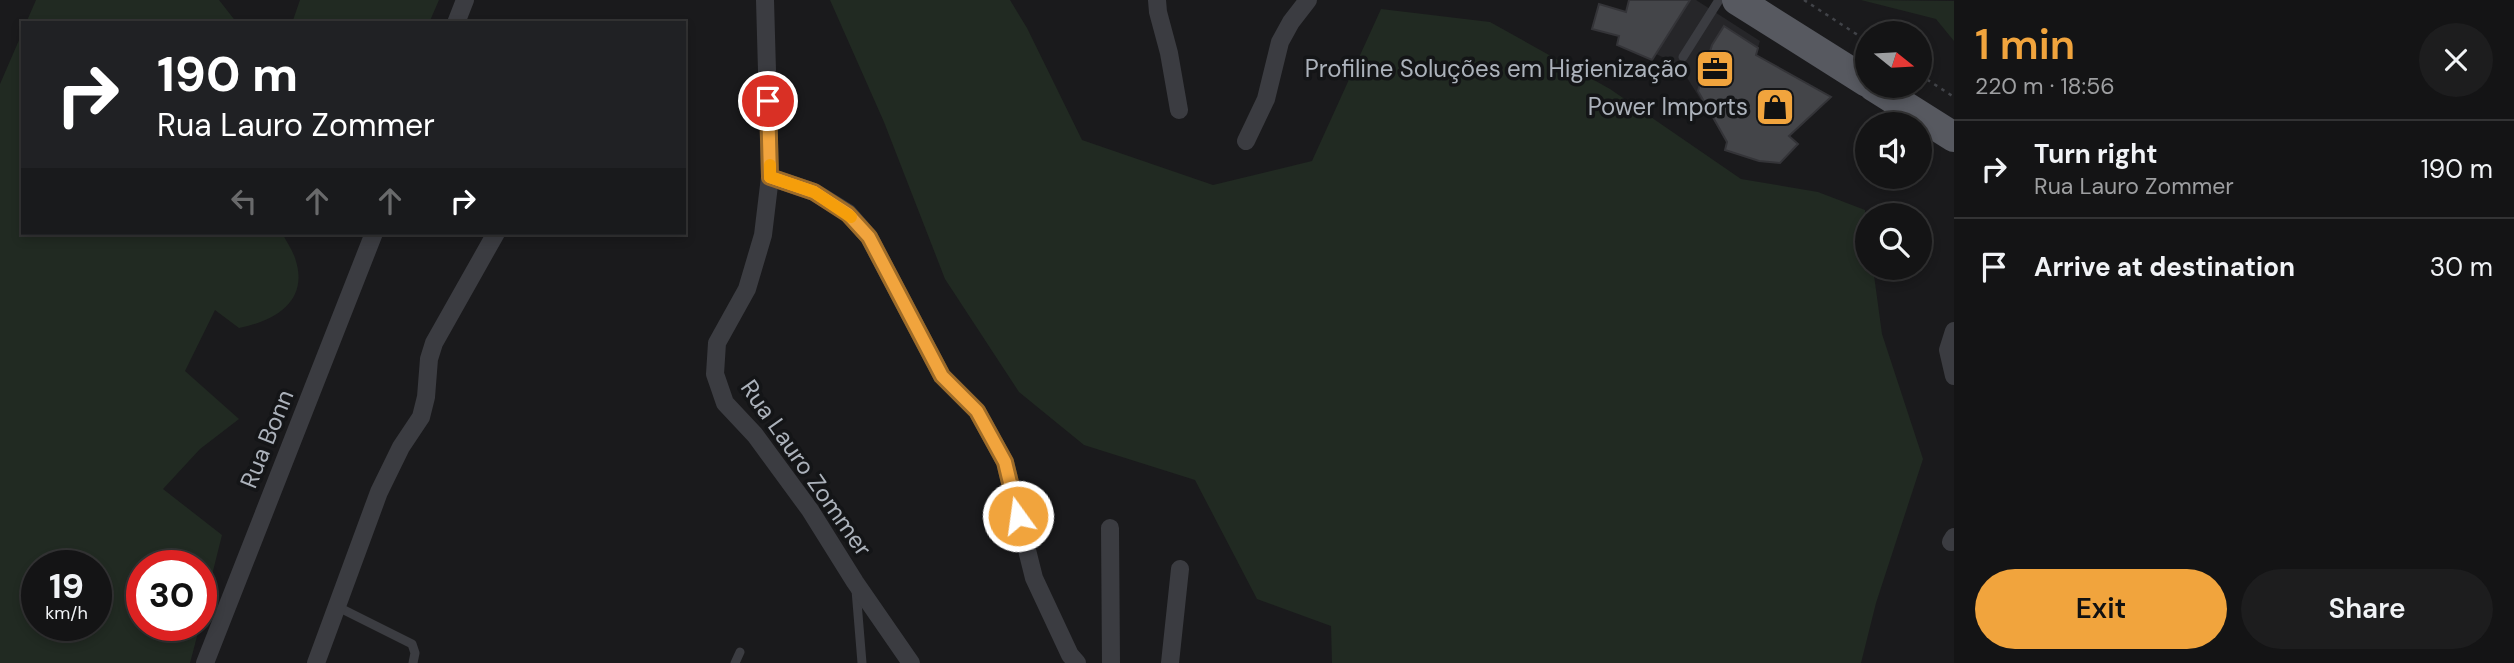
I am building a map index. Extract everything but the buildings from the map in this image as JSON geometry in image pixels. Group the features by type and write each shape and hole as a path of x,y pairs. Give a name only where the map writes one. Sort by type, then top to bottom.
{"main road":[{"path":"1737,0 1855,74"},
{"path":"1774,0 1855,52"},
{"path":"1892,98 1954,137"},
{"path":"1926,98 1954,116"}],"street":[{"path":"457,21 465,0"},
{"name":"Rua Lauro Zommer","path":"765,0 770,177 763,234 747,289 717,343 715,374 725,403 755,435 810,510 855,582 911,663"},
{"path":"1157,0 1170,53 1179,110"},
{"path":"1247,141 1266,99 1280,42 1308,0"},
{"path":"770,177 814,192 848,214 869,237 942,376 977,411 1005,462 1034,578 1070,655 1077,663"},
{"name":"Rua Bonn","path":"205,663 373,235"},
{"path":"316,663 379,492 401,447 421,417 426,397 429,359 434,343 495,235"},
{"path":"1954,331 1948,351 1954,376"},
{"path":"1110,528 1111,663"},
{"path":"1170,663 1180,569"}],"lane":[{"path":"1683,57 1719,0"},
{"path":"855,582 862,663"},
{"path":"338,607 412,644 415,653 413,663"},
{"path":"735,663 740,652"}],"path":[{"path":"1804,0 1855,33"},
{"path":"1932,83 1954,97"}],"shaded area":[{"path":"36,0 219,0 235,21 27,21"},
{"path":"300,0 439,0 430,21 293,21"},
{"path":"830,0 1010,0 1027,28 1082,140 1213,185 1312,161 1381,9 1490,22 1610,89 1741,179 1818,192 1855,206 1855,280 1875,280 1882,334 1923,459 1876,603 1861,663 1332,663 1331,626 1257,599 1195,480 1084,445 1019,392 945,279 884,122"},
{"name":"Profiline Soluções em Higienização","path":"1690,0 1696,0 1760,41 1727,142 1686,76 1673,62 1656,54"},
{"path":"1861,0 1954,1 1954,41 1936,19"},
{"path":"21,36 21,235 283,235 295,258 298,286 286,306 265,320 239,328 215,310 185,371 239,419 200,449 163,489 222,535 217,555 217,550 126,550 126,641 196,641 190,663 0,663 0,84"}],"slow traffic":[{"path":"770,165 770,177 814,192 851,217"}],"place":[{"name":"Profiline Soluções em Higienização","path":"1715,69"},
{"name":"Power Imports","path":"1775,107"}],"route":[{"path":"768,101 770,177 814,192 848,214 869,237 942,376 977,411 1005,462 1018,516"}]}
